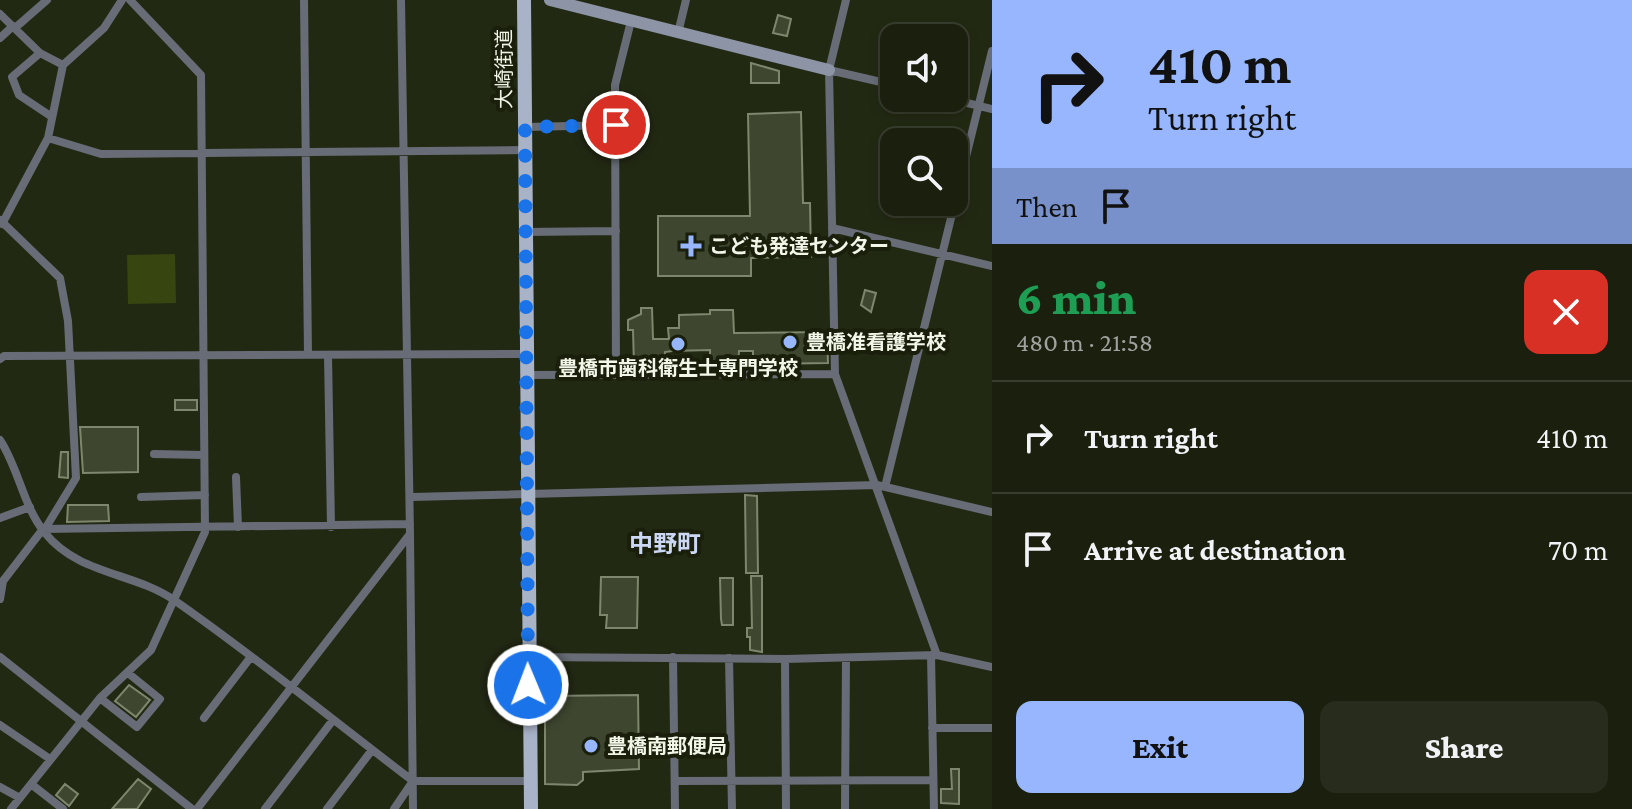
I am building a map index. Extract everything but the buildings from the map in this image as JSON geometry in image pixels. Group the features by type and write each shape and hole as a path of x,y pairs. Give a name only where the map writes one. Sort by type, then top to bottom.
{"main road":[{"name":"大崎街道","path":"524,0 527,657 531,809"}],"street":[{"path":"0,38 47,0"},
{"path":"0,599 3,581 44,529 76,478 71,424 72,358 60,278 1,223 48,138 63,65 104,28 122,0"},
{"path":"11,809 100,698 151,650 205,528 199,154 201,75 130,0"},
{"path":"304,0 308,355"},
{"path":"401,0 412,497 413,809"},
{"path":"550,0 880,82"},
{"path":"678,33 686,0"},
{"path":"846,0 829,70 835,374 881,486 934,655 934,809"},
{"path":"0,14 40,53 63,65"},
{"path":"616,375 615,85 631,21"},
{"path":"881,486 943,254 992,51"},
{"path":"40,53 12,77 19,95 52,117"},
{"path":"968,103 992,109"},
{"path":"525,127 616,125"},
{"path":"48,138 101,154 525,150"},
{"path":"832,228 992,266"},
{"path":"525,232 616,231"},
{"path":"0,359 525,354"},
{"path":"328,355 331,527"},
{"path":"525,375 835,374"},
{"path":"0,440 30,507 44,529 65,552 93,569 173,600 413,781 531,781"},
{"path":"154,454 204,455"},
{"path":"236,477 238,527"},
{"path":"412,497 881,486 992,512"},
{"path":"141,497 205,495"},
{"path":"0,518 30,507"},
{"path":"44,529 410,529"},
{"path":"0,657 195,809 291,689 410,529"},
{"path":"527,657 785,659 934,655 992,667"},
{"path":"673,657 675,809"},
{"path":"204,718 250,658"},
{"path":"729,658 732,809"},
{"path":"845,809 846,658"},
{"path":"785,659 786,809"},
{"path":"100,698 137,727 160,699 128,673"},
{"path":"265,809 333,720"},
{"path":"0,725 50,759"},
{"path":"932,728 992,728"},
{"path":"327,809 372,750"},
{"path":"675,781 732,784 933,780"},
{"path":"394,809 413,781"},
{"path":"31,784 63,809"},
{"path":"0,787 20,798"}],"green space":[{"path":"175,254 176,303 128,304 127,255"}],"place":[{"name":"こども発達センター","path":"691,246"},
{"name":"豊橋准看護学校","path":"790,342"},
{"name":"豊橋市歯科衛生士専門学校","path":"678,344"},
{"name":"豊橋南郵便局","path":"591,746"}],"district":[{"name":"中野町","path":"665,543"}],"route":[{"path":"528,685 525,127 616,125"}]}
